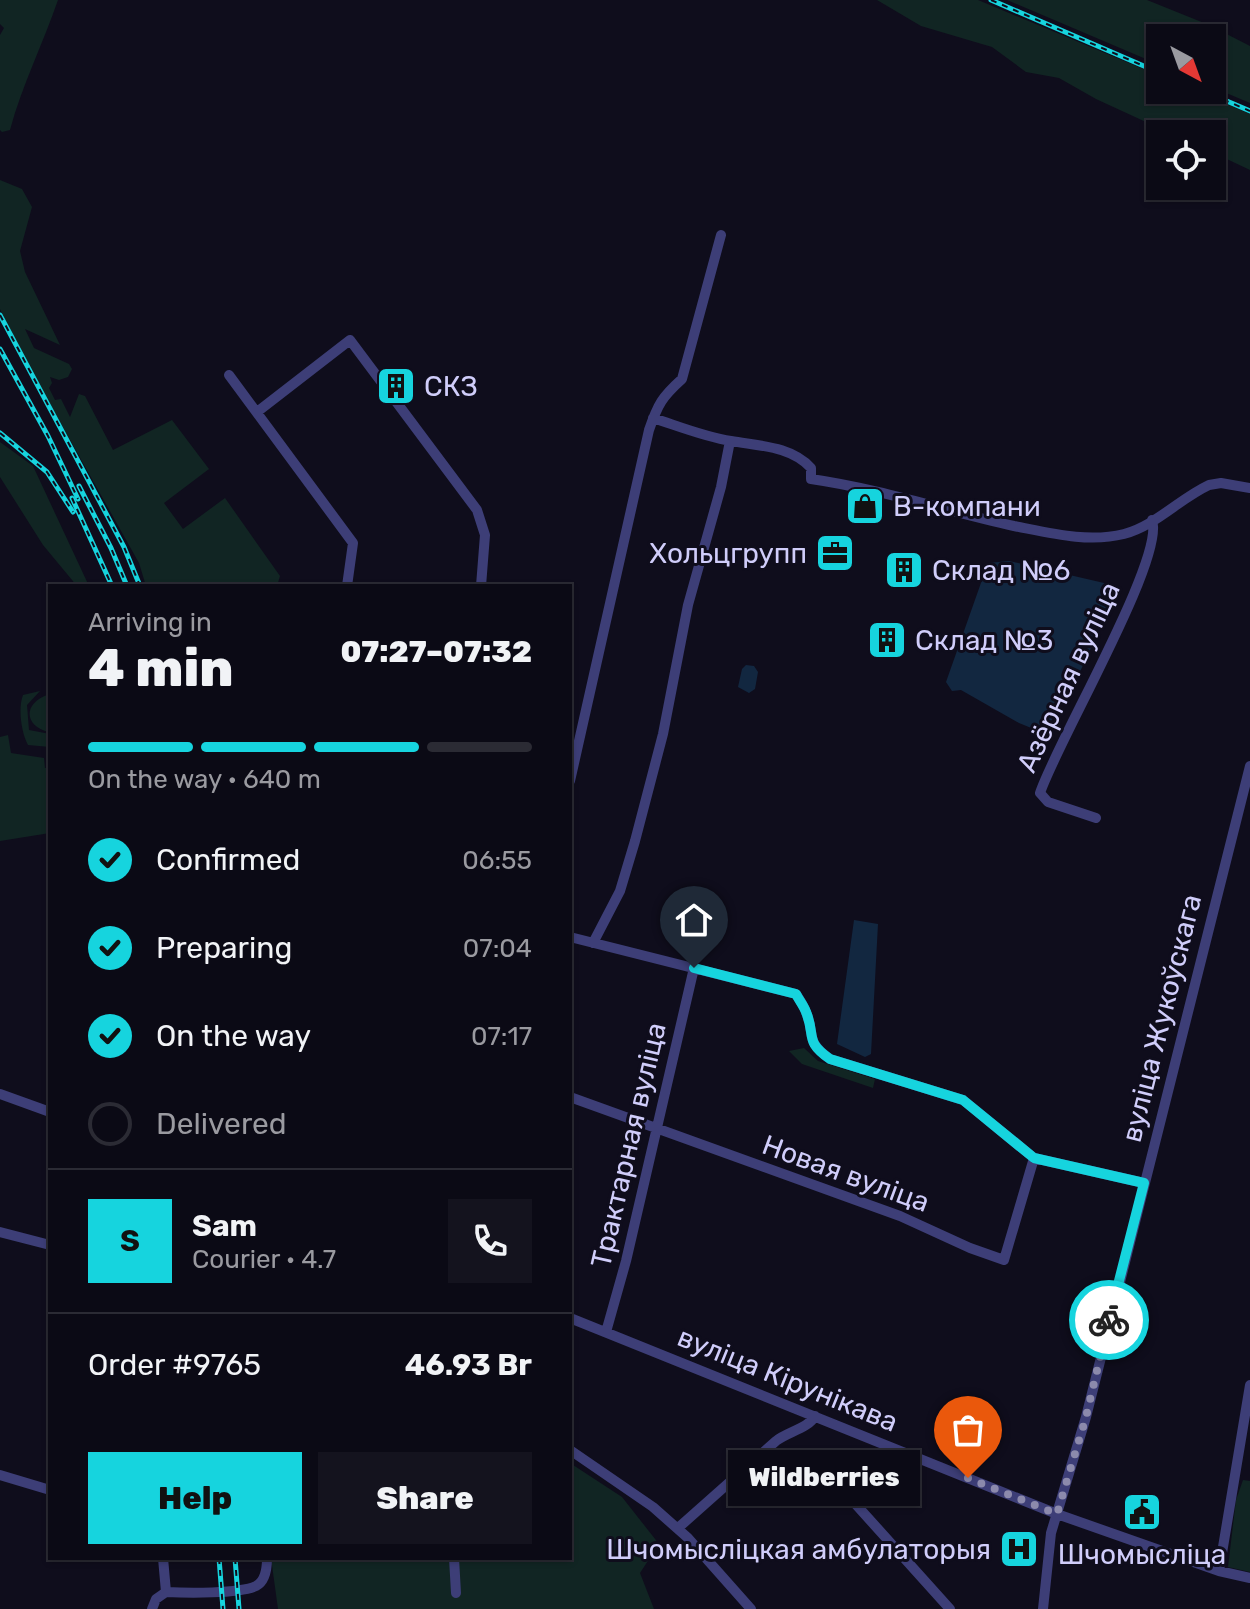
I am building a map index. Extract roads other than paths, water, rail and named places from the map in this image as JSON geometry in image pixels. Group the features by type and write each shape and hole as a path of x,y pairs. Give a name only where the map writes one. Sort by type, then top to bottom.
{"street":[{"path":"572,772 653,418 663,395 682,379 721,235"},
{"path":"257,412 350,340 477,510 485,535 481,584"},
{"path":"229,375 353,543 347,584"},
{"path":"653,418 730,441 772,447 802,458 811,468 811,479 1042,532 1093,538 1127,533 1209,485 1221,483 1250,488"},
{"path":"593,943 620,891 635,841 663,734 688,605 721,487 730,441"},
{"name":"Азёрная вуліца","path":"1096,818 1048,802 1040,793 1135,592 1155,530 1152,520"},
{"name":"вуліца Жукоўскага","path":"1043,1609 1051,1533 1086,1417 1250,766"},
{"path":"572,938 796,994 807,1012 811,1039 817,1050 830,1059 963,1100 1034,1158 1144,1183"},
{"name":"Трактарная вуліца","path":"606,1332 694,968"},
{"path":"0,1094 48,1111"},
{"name":"Новая вуліца","path":"572,1098 900,1216 1004,1260 1034,1158"},
{"path":"0,1232 48,1244"},
{"name":"вуліца Кірунікава","path":"572,1319 1057,1514 1216,1570 1250,1578"},
{"path":"1216,1570 1250,1385"},
{"path":"678,1528 776,1441 791,1430 811,1423 815,1416"},
{"path":"572,1451 620,1482 678,1528 751,1609"},
{"path":"815,1459 950,1609"},
{"path":"0,1475 48,1489"},
{"path":"163,1560 166,1592"},
{"path":"152,1609 156,1599 166,1592 222,1591 256,1586 266,1572 267,1560"},
{"path":"454,1560 456,1593"}],"water":[{"path":"1009,561 1104,583 1113,591 1111,602 1071,689 1041,732 961,690 952,691 946,682 988,563"},
{"path":"746,665 754,666 758,672 755,689 749,693 738,687"},
{"path":"854,920 878,924 871,1054 865,1057 837,1044"}],"railway":[{"path":"991,0 1146,67"},
{"path":"1226,101 1250,111"},
{"path":"0,315 124,547 139,584"},
{"path":"0,349 48,436 78,499"},
{"path":"0,433 47,472 73,512"},
{"path":"79,486 126,584"},
{"path":"72,498 111,584"},
{"path":"219,1560 223,1609"},
{"path":"235,1560 239,1609"}],"place":[{"name":"СКЗ","path":"396,386"},
{"name":"В-компани","path":"865,506"},
{"name":"Хольцгрупп","path":"835,553"},
{"name":"Склад №6","path":"904,570"},
{"name":"Склад №3","path":"887,640"},
{"name":"Wildberries","path":"968,1478"},
{"name":"Шчомысліца","path":"1142,1512"},
{"name":"Шчомысліцкая амбулаторыя","path":"1019,1549"}]}
